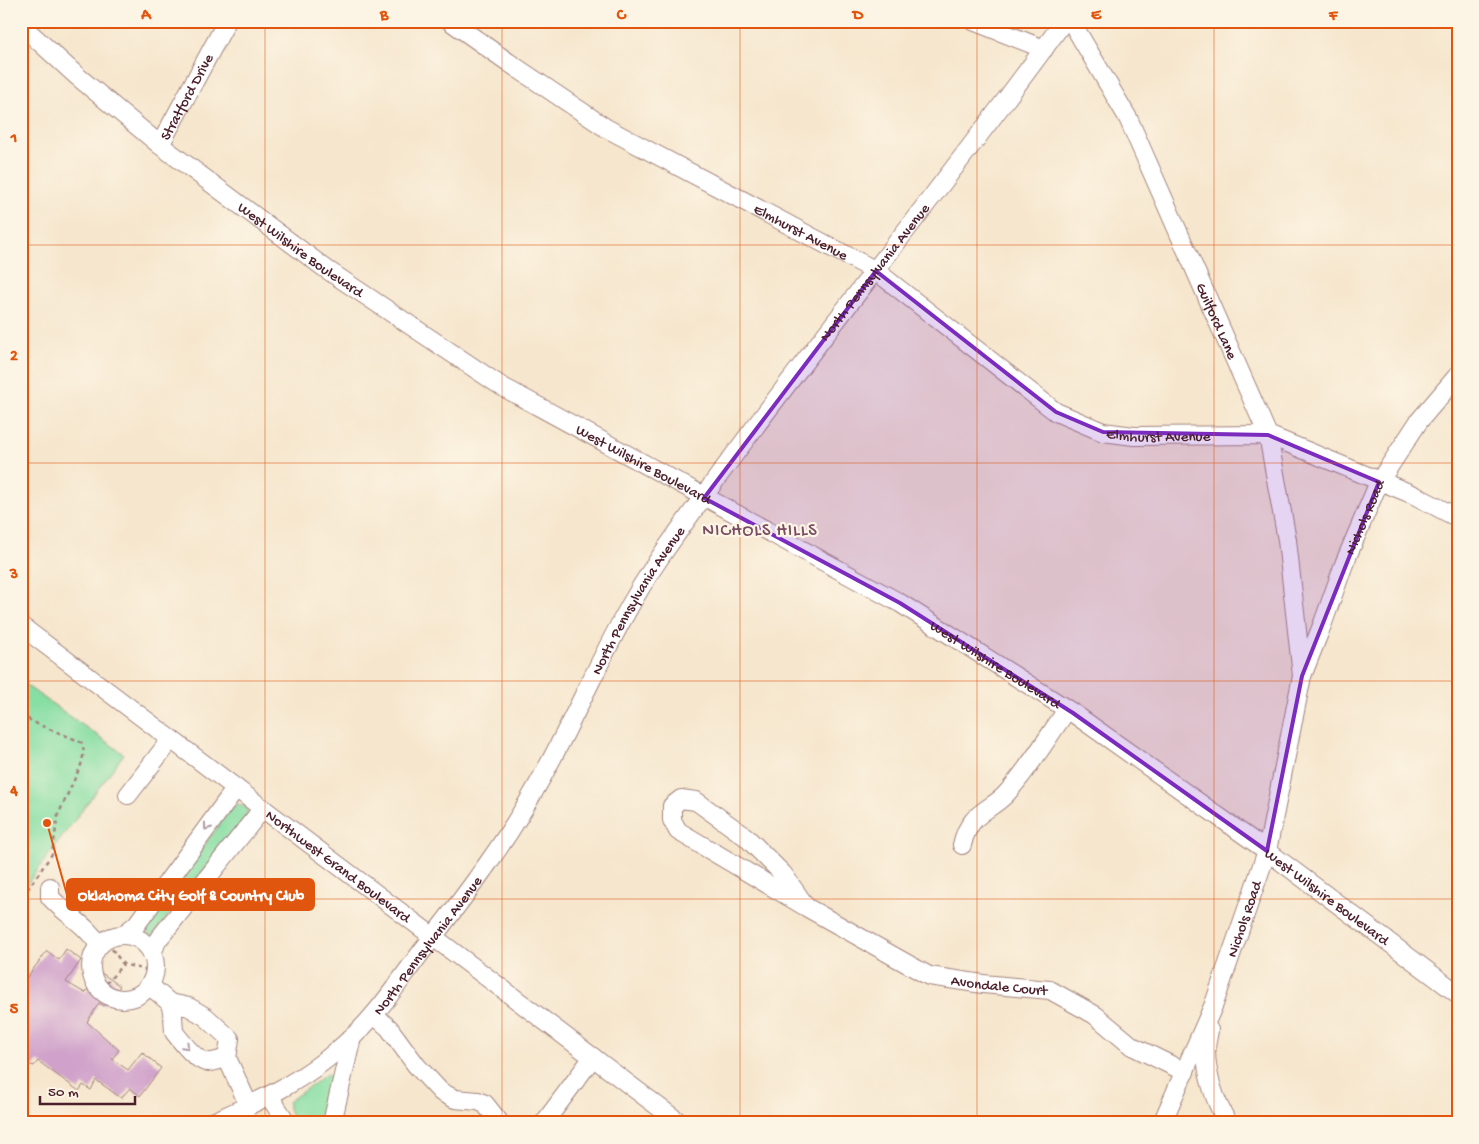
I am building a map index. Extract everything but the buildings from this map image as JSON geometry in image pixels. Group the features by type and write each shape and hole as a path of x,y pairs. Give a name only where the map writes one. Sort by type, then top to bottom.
{"street":[{"name":"Stratford Drive","path":"160,145 227,21"},
{"name":"Elmhurst Avenue","path":"450,21 606,128 876,271 1056,412 1103,432 1134,436 1268,435"},
{"path":"973,21 1044,49"},
{"name":"North Pennsylvania Avenue","path":"211,1123 270,1096 299,1079 326,1060 374,1014 513,828 542,778 578,709 600,660 639,588 704,498 1064,21"},
{"name":"Guilford Lane","path":"1071,21 1128,118 1268,435"},
{"name":"West Wilshire Boulevard","path":"21,26 77,76 160,145 326,269 501,386 900,603 1067,710 1267,850 1458,994"},
{"name":"Nichols Road","path":"1162,1123 1214,1004 1267,850 1302,676 1344,564 1379,482 1419,421 1458,375"},
{"path":"1268,435 1414,495 1458,518"},
{"name":"Nichols Road","path":"1268,435 1287,540 1302,676"},
{"name":"Northwest Grand Boulevard","path":"21,626 680,1123"},
{"path":"962,845 964,836 972,821 1004,797 1067,710"},
{"path":"128,795 171,739"},
{"path":"123,935 136,926 236,788"},
{"name":"Avondale Court","path":"806,907 783,874 746,836 696,801 681,798 672,806 672,820 678,831 806,907 929,976 982,984 1050,990 1095,1015 1132,1046 1185,1072"},
{"path":"228,1058 207,1062 200,1059 186,1047 174,1032 170,1003 152,979 152,954 157,941 263,808"},
{"path":"50,887 50,897 62,910 102,943"},
{"path":"152,954 147,946 133,936 114,936 102,943 92,959 91,968 93,978 101,990 109,995 124,999 139,995 152,979"},
{"path":"170,1003 189,1006 206,1017 230,1039 228,1058 249,1106"},
{"path":"1214,1004 1206,1049 1209,1076 1228,1123"},
{"path":"374,1014 389,1028 421,1071 441,1092 455,1099 478,1101 484,1104 500,1123"},
{"path":"332,1123 352,1037"},
{"path":"544,1123 593,1057"},
{"path":"270,1096 287,1123"}],"path":[{"path":"21,714 31,722 82,742 84,752 82,765 58,815 52,854 21,899"},
{"path":"102,943 123,964 152,979"},
{"path":"101,990 123,964"}],"highlighted area":[{"path":"876,271 1056,412 1103,432 1268,435 1379,482 1302,676 1267,851 1073,713 900,603 704,498"}],"green space":[{"path":"21,682 124,754 21,892"},
{"path":"238,804 247,808 247,816 152,936 149,935 145,925 234,805"},
{"path":"327,1074 334,1081 330,1088 324,1123 297,1123 288,1109 288,1102"}],"place":[{"name":"Oklahoma City Golf & Country Club","path":"47,823"}],"district":[{"name":"NICHOLS HILLS","path":"760,529"}]}
